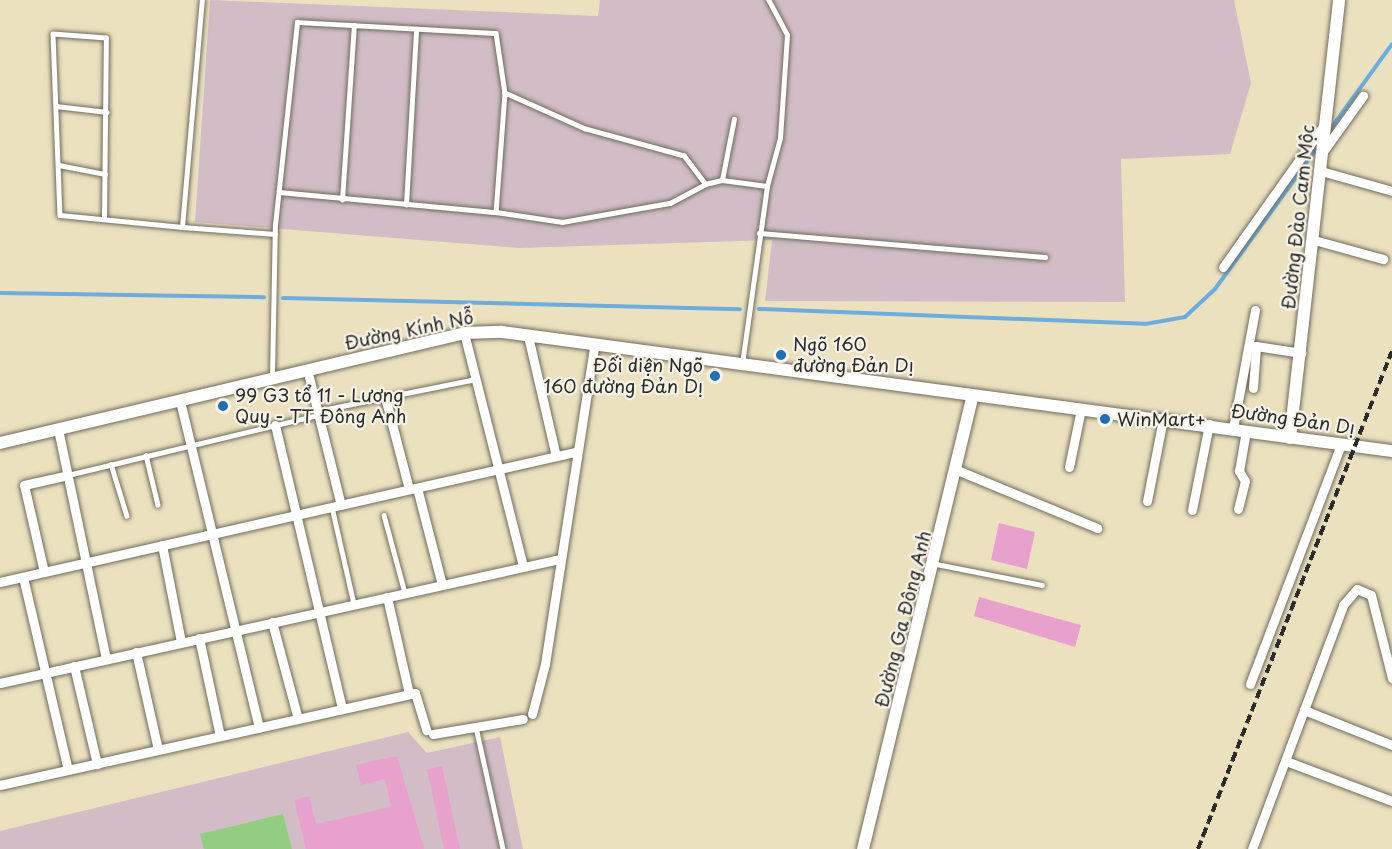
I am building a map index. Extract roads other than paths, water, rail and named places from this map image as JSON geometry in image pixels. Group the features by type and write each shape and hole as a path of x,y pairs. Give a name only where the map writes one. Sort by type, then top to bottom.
{"street":[{"name":"Đường Đào Cam Mộc","path":"1290,438 1325,146 1339,0"},
{"path":"1325,146 1363,96"},
{"path":"1223,267 1326,123"},
{"path":"1322,171 1392,191"},
{"path":"1314,240 1383,259"},
{"path":"1233,428 1255,310"},
{"path":"464,333 523,567"},
{"name":"Đường Kính Nỗ","path":"0,443 464,333 528,336 594,348 974,396"},
{"path":"528,336 556,456"},
{"path":"1253,388 1256,346 1301,353"},
{"path":"0,785 415,693 430,732 477,727 527,716 545,664 575,452 594,348"},
{"path":"307,369 336,506"},
{"name":"Đường Đản Dị","path":"974,396 1209,424 1290,438 1392,451"},
{"name":"Đường Ga Đông Anh","path":"863,849 936,564 974,396"},
{"path":"385,398 442,585"},
{"path":"180,401 259,728"},
{"path":"1069,467 1080,409"},
{"path":"1147,501 1163,419"},
{"path":"1192,510 1209,424"},
{"path":"275,425 342,709"},
{"path":"58,429 106,658"},
{"path":"1238,509 1245,482 1239,471 1246,430"},
{"path":"1250,684 1341,444"},
{"path":"0,582 575,452"},
{"path":"957,470 1097,528"},
{"path":"44,572 24,485 68,475"},
{"path":"162,545 181,642"},
{"path":"0,683 560,559"},
{"path":"23,577 68,770"},
{"path":"1255,848 1343,605 1356,589 1371,595 1392,678"},
{"path":"387,597 409,694"},
{"path":"272,622 298,719"},
{"path":"199,638 220,736"},
{"path":"136,652 158,750"},
{"path":"74,666 97,764"},
{"path":"1304,710 1392,745"},
{"path":"1286,761 1392,801"}],"lane":[{"path":"182,226 202,0"},
{"path":"742,367 759,233 767,186 780,138 787,35 768,0"},
{"path":"272,379 275,234 297,22 496,33 504,93 496,212"},
{"path":"342,200 354,25"},
{"path":"405,206 416,28"},
{"path":"104,219 107,112 106,38 53,34 60,215 104,219 182,226 275,234"},
{"path":"504,93 585,129 684,156 705,184"},
{"path":"56,106 107,112"},
{"path":"722,180 734,118"},
{"path":"58,165 105,174"},
{"path":"279,192 405,206 496,212 562,222 670,203 705,184 722,180 767,186"},
{"path":"759,233 1045,257"},
{"path":"68,475 190,443 476,379"},
{"path":"146,454 158,505"},
{"path":"111,464 128,516"},
{"path":"336,506 354,604"},
{"path":"384,515 405,593"},
{"path":"936,564 1042,585"},
{"path":"477,727 503,849"}],"waterway":[{"path":"1329,131 1392,44"},
{"path":"759,309 1145,324 1185,317 1215,289 1318,147"},
{"path":"0,293 264,297"},
{"path":"283,298 740,309"}],"railway":[{"path":"1198,849 1392,351"}],"place":[{"name":"Ngõ 160 đường Đản Dị","path":"781,355"},
{"name":"Đối diện Ngõ 160 đường Đản Dị","path":"715,376"},
{"name":"99 G3 tổ 11 - Lương Quy - TT Đông Anh","path":"223,406"},
{"name":"WinMart+","path":"1105,419"}]}
